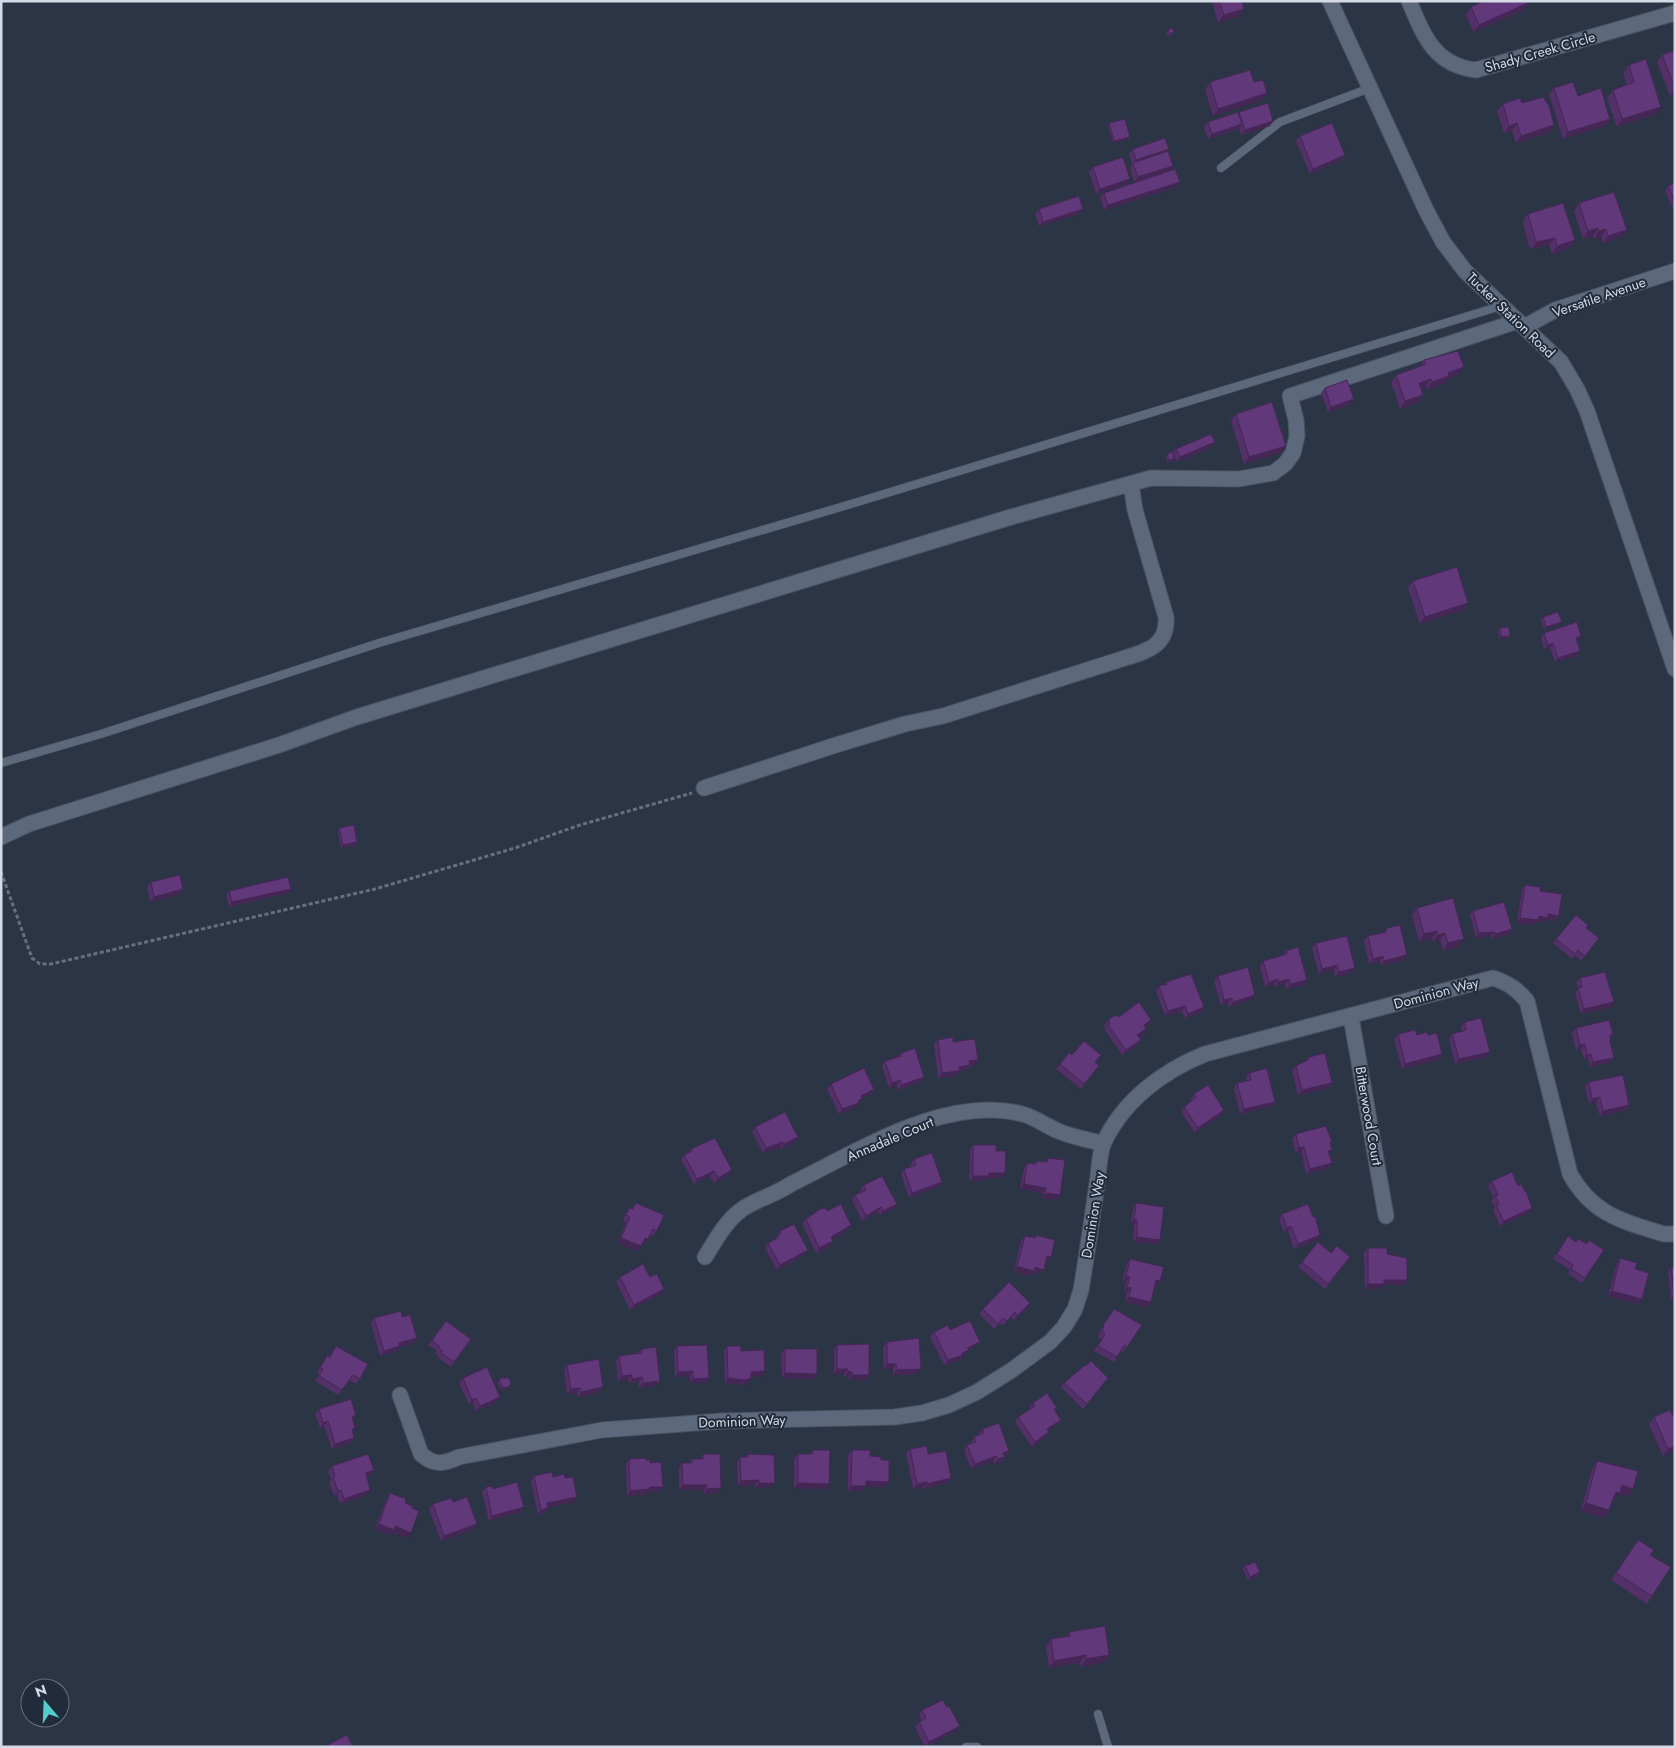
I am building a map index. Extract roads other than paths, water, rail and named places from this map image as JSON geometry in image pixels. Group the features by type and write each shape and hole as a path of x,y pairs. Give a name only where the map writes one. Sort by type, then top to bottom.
{"street":[{"name":"Tucker Station Road","path":"1330,1 1426,210 1444,242 1465,271 1561,362 1580,396 1675,669"},
{"name":"Shady Creek Circle","path":"1408,1 1427,41 1444,59 1462,68 1476,70 1669,10"},
{"name":"Versatile Avenue","path":"1132,484 1151,478 1239,479 1273,473 1285,464 1294,453 1297,436 1296,420 1290,396 1521,324 1555,310 1675,271"},
{"path":"1,837 29,824 279,745 357,717 1001,520 1132,484 1135,510 1166,617 1166,632 1158,645 1125,658 943,716 906,724 836,745 704,788"},
{"name":"Dominion Way","path":"400,1395 421,1454 428,1461 436,1464 447,1463 459,1457 602,1430 722,1421 895,1417 949,1405 977,1392 1027,1359 1054,1337 1075,1309 1082,1290 1103,1144 1118,1120 1136,1097 1158,1078 1182,1063 1206,1054 1493,978 1506,982 1517,989 1526,1001 1532,1015 1570,1174 1578,1190 1604,1213 1664,1234 1675,1234"},
{"name":"Bitterwood Court","path":"1351,1017 1386,1216"},
{"name":"Annadale Court","path":"705,1257 720,1232 732,1218 748,1205 780,1192 919,1123 947,1115 976,1111 1021,1113 1037,1118 1056,1130 1103,1144"}],"lane":[{"path":"1221,168 1280,122 1370,88"},
{"path":"1,763 101,734 379,643 840,508 1501,306"},
{"path":"1098,1714 1108,1747"},
{"path":"966,1747 977,1747"}]}
